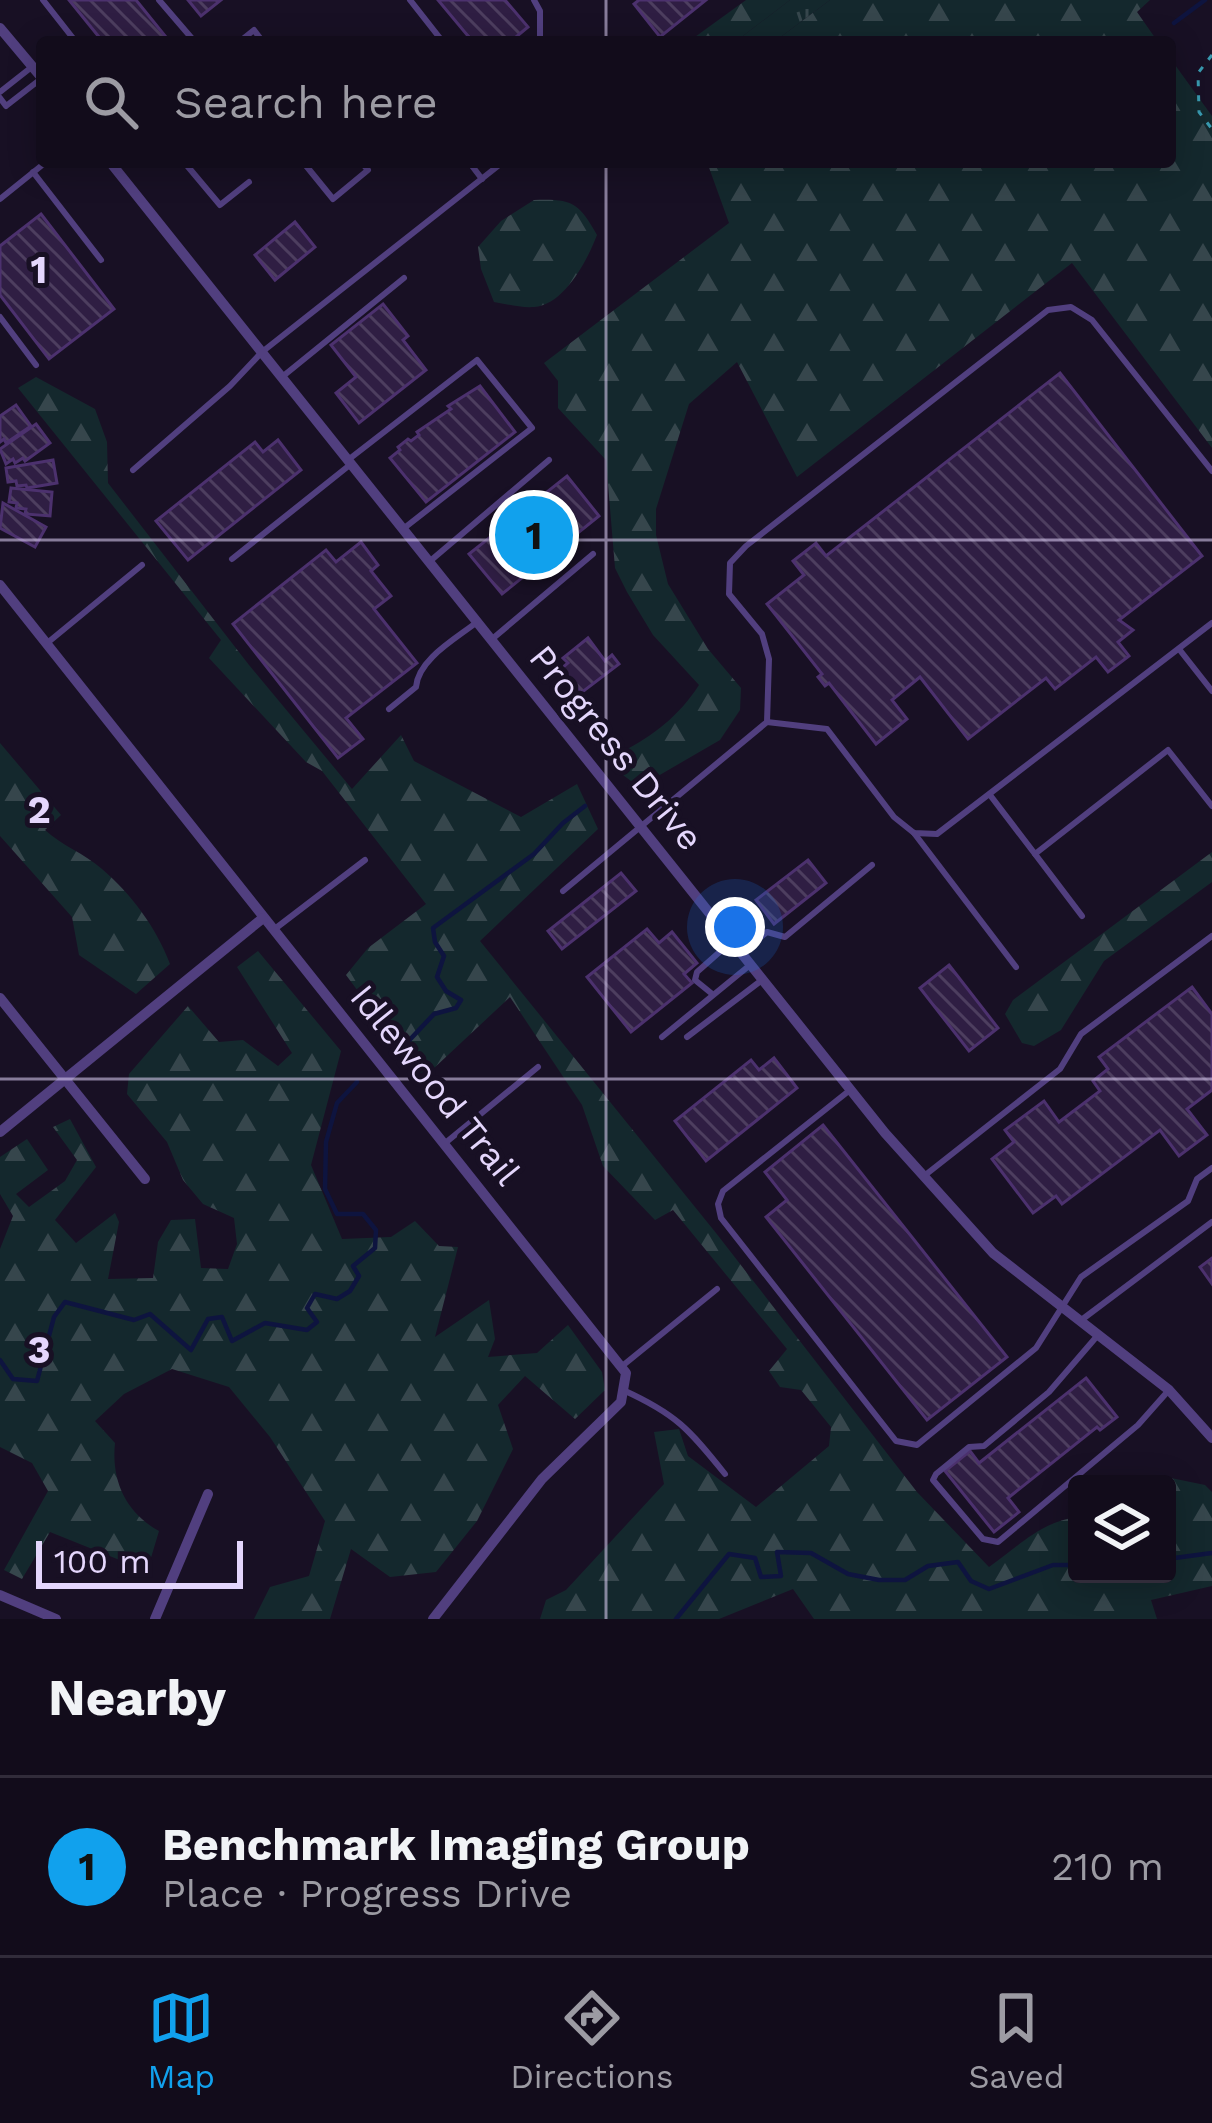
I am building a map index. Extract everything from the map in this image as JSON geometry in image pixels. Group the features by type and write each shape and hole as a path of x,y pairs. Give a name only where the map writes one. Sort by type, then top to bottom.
{"street":[{"path":"0,28 36,71"},
{"name":"Progress Drive","path":"115,168 850,1090 924,1176 993,1253 1169,1390 1210,1430"},
{"name":"Idlewood Trail","path":"0,585 621,1367"},
{"path":"0,1132 263,918"},
{"path":"0,998 145,1179"},
{"path":"433,1619 542,1479 621,1402 626,1373 621,1367"},
{"path":"155,1619 208,1494"},
{"path":"0,1595 56,1619"}],"lane":[{"path":"43,0 71,36"},
{"path":"159,0 190,36"},
{"path":"410,0 438,36"},
{"path":"534,0 540,11 540,36"},
{"path":"433,36 436,33"},
{"path":"2,99 32,66"},
{"path":"2,99 36,81"},
{"path":"0,199 38,168"},
{"path":"189,168 220,205 249,182"},
{"path":"308,168 333,199 366,168"},
{"path":"474,168 482,179"},
{"path":"133,470 262,352 495,168"},
{"path":"33,172 101,260"},
{"path":"282,377 404,278"},
{"path":"766,722 769,658 762,634 729,594 730,563 1048,310 1071,307 1092,320 1212,471"},
{"path":"0,316 36,365"},
{"path":"232,559 477,361 532,428 403,529"},
{"path":"430,562 549,460"},
{"path":"491,640 593,554"},
{"path":"46,644 142,565"},
{"path":"389,709 416,687 417,675 426,664 477,622"},
{"path":"914,833 938,834 1212,623"},
{"path":"1179,649 1212,691"},
{"path":"563,891 766,722 826,729 894,817 914,833 1016,967"},
{"path":"1035,854 1168,750 1212,806"},
{"path":"990,795 1082,916"},
{"path":"273,931 365,860"},
{"path":"740,952 767,932 785,937 872,865"},
{"path":"924,1176 1060,1069 1081,1034 1212,936"},
{"path":"714,994 706,993 695,980 697,972 732,941"},
{"path":"662,1036 750,965"},
{"path":"687,1036 762,980"},
{"path":"444,1144 538,1067"},
{"path":"850,1090 723,1191 718,1204 721,1217 896,1441 917,1445 1036,1348 1082,1277 1188,1201 1197,1179 1212,1168"},
{"path":"1080,1321 1212,1222"},
{"path":"621,1367 717,1289"},
{"path":"1099,1335 1048,1392 984,1446 969,1447 936,1474 933,1480 983,1539 998,1543 1138,1425 1169,1390"},
{"path":"623,1390 683,1423 725,1474"}],"path":[{"path":"1212,55 1198,73 1199,112 1212,129"}],"green space":[{"path":"746,0 790,0 743,36 696,36"},
{"path":"790,0 830,0 782,36 743,36"},
{"path":"830,0 1150,0 1137,12 1154,36 782,36"},
{"path":"1176,66 1212,116 1212,448 1072,263 797,477 737,362 689,404 656,509 656,535 668,584 708,649 741,688 740,710 720,740 639,787 619,772 622,752 665,724 699,685 653,635 615,568 606,460 558,408 558,381 544,363 729,223 709,168 1176,168"},
{"path":"534,200 573,205 597,235 581,269 555,299 534,307 494,302 478,247 501,221"},
{"path":"36,377 95,409 107,442 108,483 352,789 401,735 414,761 521,817 577,784 598,829 480,941 917,1492 989,1567 1041,1530 1068,1519 1068,1583 1176,1583 1176,1479 1205,1485 1212,1492 1212,1586 1151,1600 1157,1619 814,1619 793,1589 719,1619 540,1619 546,1600 566,1590 664,1484 654,1432 679,1429 688,1456 756,1507 829,1446 831,1427 801,1390 780,1387 769,1371 787,1349 673,1210 655,1220 603,1166 582,1105 510,997 432,1070 419,1073 346,975 368,948 426,904 322,771 306,762 209,658 221,640 18,388"},
{"path":"0,743 61,815 45,830 113,879 158,937 170,964 136,994 79,955 72,917 0,836"},
{"path":"1212,852 1212,882 1104,961 1061,1030 1034,1046 1022,1043 1005,1014 1013,1000"},
{"path":"258,951 341,1051 311,1165 342,1239 391,1237 415,1221 439,1246 458,1247 435,1337 489,1300 495,1339 488,1357 537,1353 568,1325 602,1372 605,1390 575,1419 525,1376 498,1405 513,1449 477,1521 436,1572 390,1577 351,1549 330,1619 254,1619 270,1587 309,1576 325,1521 270,1437 229,1387 172,1369 124,1394 95,1421 115,1443 123,1494 138,1515 159,1531 147,1571 50,1532 22,1579 4,1570 48,1491 32,1463 0,1447 0,1249 13,1216 0,1194 0,1157 27,1139 48,1170 16,1194 29,1207 65,1181 77,1160 53,1127 70,1119 96,1167 55,1220 76,1243 115,1213 119,1222 108,1279 153,1278 158,1242 171,1220 195,1219 201,1268 228,1269 237,1244 234,1218 203,1204 183,1180 167,1142 127,1094 129,1074 188,1006 219,1042 243,1040 278,1066 292,1053 237,967"}],"building":[{"path":"69,0 136,0 165,36 98,36"},
{"path":"188,0 221,0 201,16"},
{"path":"438,0 505,0 528,27 517,36 468,36"},
{"path":"639,0 706,0 661,36 634,4"},
{"path":"41,214 114,309 49,359 0,295 0,246"},
{"path":"295,222 315,247 275,280 255,255"},
{"path":"383,304 426,370 359,423 336,393 356,377 331,345"},
{"path":"1060,373 1202,556 1119,620 1133,630 1118,642 1129,656 1108,672 1096,657 1055,689 1046,678 968,739 920,677 892,700 907,719 876,744 829,683 825,686 818,677 822,674 767,604 804,575 793,561 816,543 826,556"},
{"path":"480,386 515,432 426,502 390,458 451,409 448,406"},
{"path":"16,405 31,426 6,443 4,439 0,442 0,416"},
{"path":"36,424 50,443 25,461 15,463 13,459 6,464 0,449"},
{"path":"278,440 301,470 188,560 156,521 255,442 263,452"},
{"path":"53,460 57,483 27,488 8,482 6,468"},
{"path":"567,476 599,516 502,594 469,554"},
{"path":"11,488 52,492 50,516 25,514 26,509 16,508 17,503 9,502"},
{"path":"3,503 46,527 35,547 0,528"},
{"path":"361,542 378,565 371,571 391,596 374,609 417,663 346,718 363,739 338,758 233,624 326,550 336,562"},
{"path":"588,638 605,661 612,655 619,664 581,693 562,668 568,663 563,658"},
{"path":"808,860 826,883 774,924 756,900"},
{"path":"621,873 636,891 562,949 548,931"},
{"path":"647,929 659,943 672,932 697,963 684,974 692,983 631,1032 587,977"},
{"path":"949,965 998,1028 969,1051 920,988"},
{"path":"1192,987 1212,1014 1212,1090 1187,1109 1207,1135 1179,1156 1160,1130 1062,1204 1056,1196 1033,1213 992,1159 1014,1142 1005,1130 1044,1101 1059,1122 1100,1091 1093,1081 1108,1069 1099,1057"},
{"path":"774,1058 797,1088 706,1161 675,1121 751,1060 759,1070"},
{"path":"823,1125 1007,1357 927,1420 766,1217 787,1200 765,1172"},
{"path":"1212,1258 1212,1284 1200,1267"},
{"path":"1086,1378 1117,1417 1100,1430 1097,1427 1008,1498 1019,1512 994,1532 945,1471 970,1451 979,1463"}],"waterway":[{"path":"1174,23 1205,0"},
{"path":"402,1048 434,1014 456,1008 461,1000 446,991 437,977 444,956 433,928 534,854 585,806"},
{"path":"0,1360 13,1379 37,1381 54,1317 65,1302 134,1320 150,1314 191,1350 208,1319 222,1317 232,1341 265,1323 307,1330 317,1322 307,1308 315,1294 337,1299 350,1291 359,1276 353,1266 375,1248 376,1230 363,1214 337,1214 325,1189 326,1142 337,1103 357,1082"},
{"path":"676,1619 729,1554 755,1558 761,1577 781,1576 777,1552 811,1553 848,1574 879,1580 905,1580 928,1566 958,1562 971,1581 989,1589 1053,1565 1068,1565"},
{"path":"1176,1558 1212,1553"}],"place":[{"name":"Benchmark Imaging Group","path":"534,535"}]}
